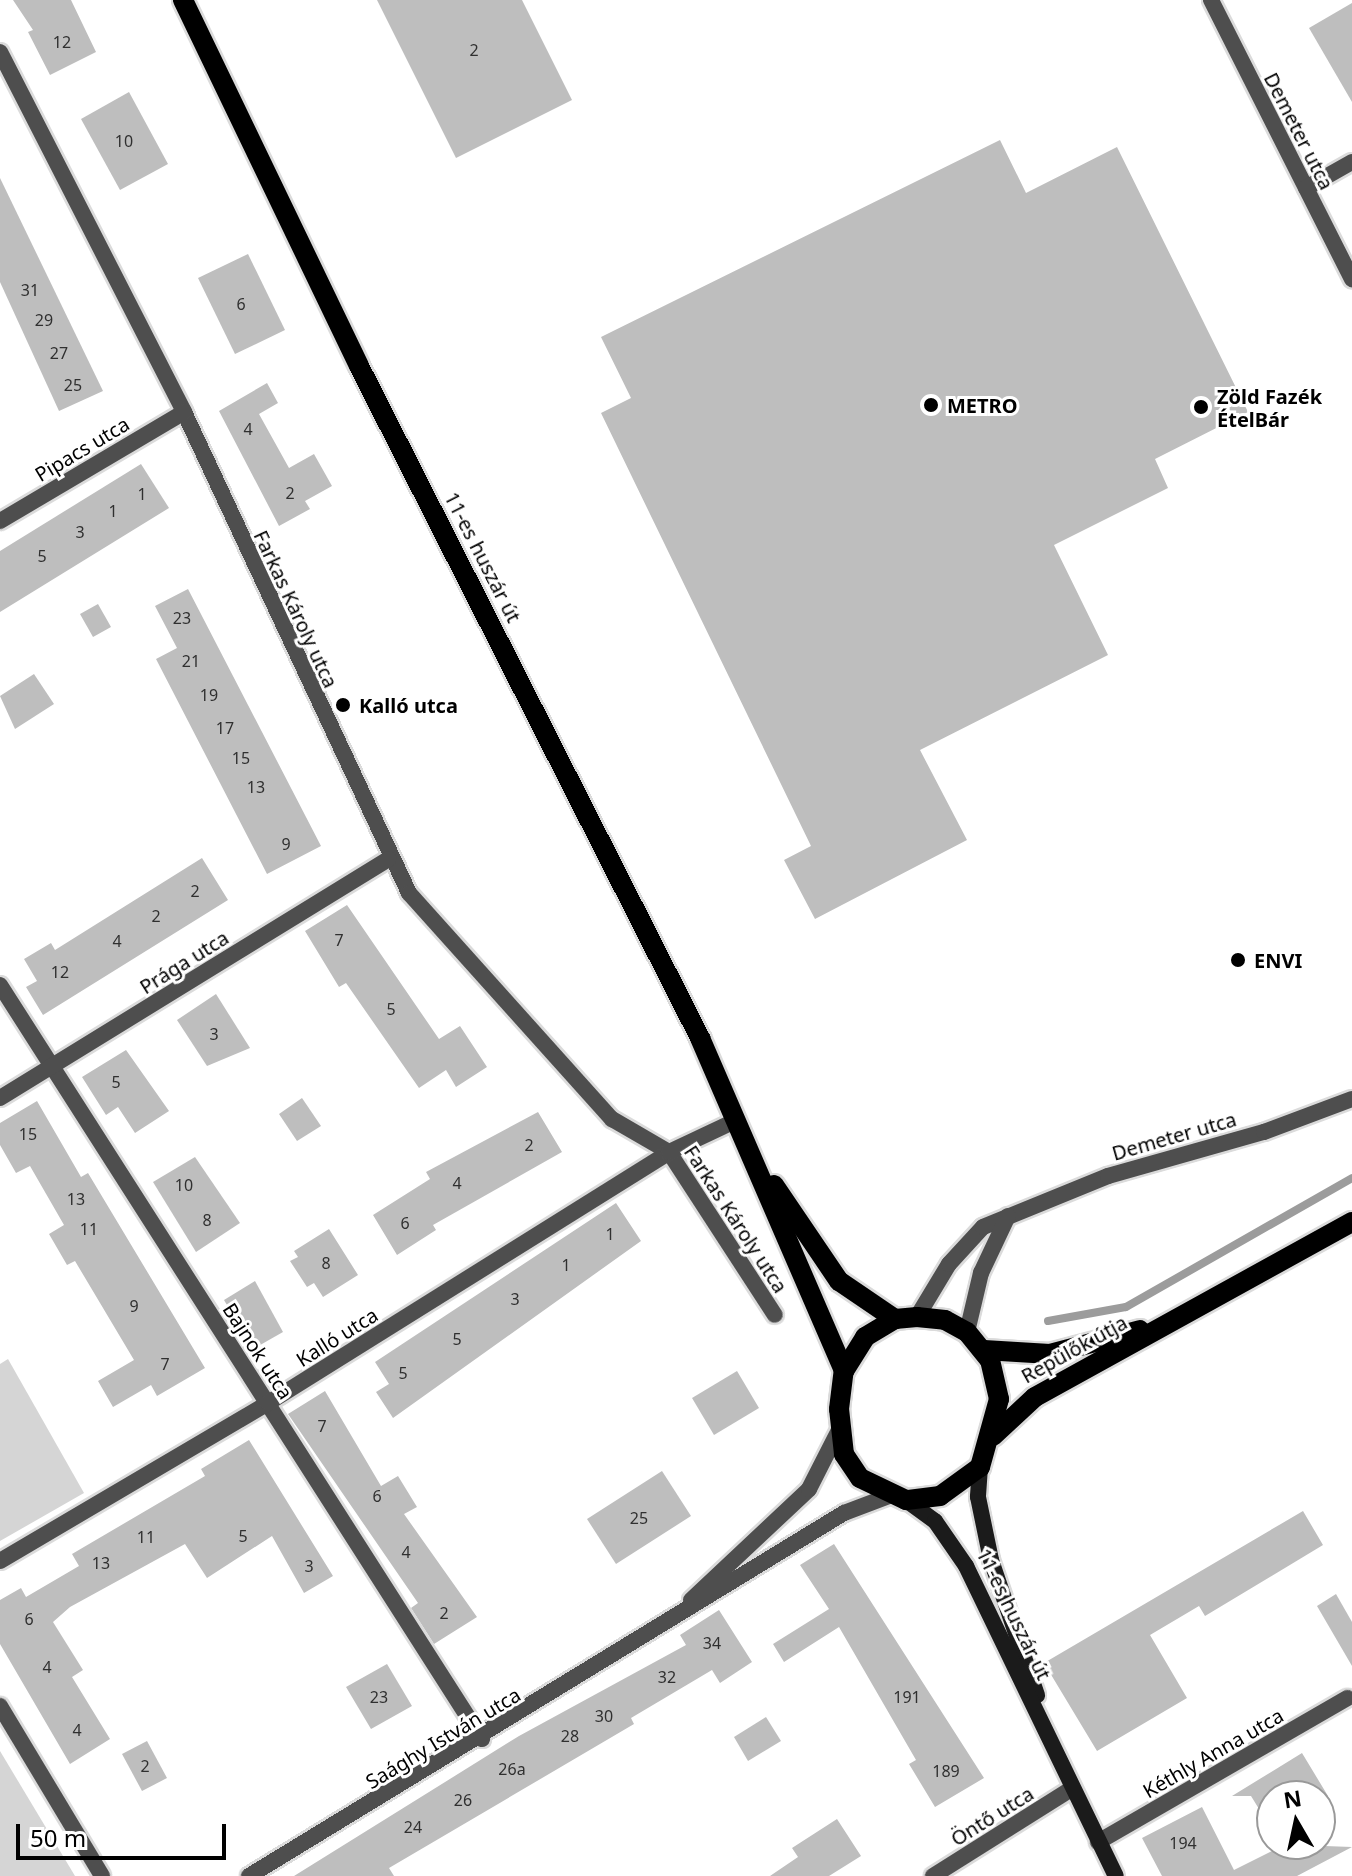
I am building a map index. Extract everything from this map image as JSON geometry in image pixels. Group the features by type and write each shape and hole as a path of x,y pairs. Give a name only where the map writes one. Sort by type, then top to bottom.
{"main road":[{"name":"11-es huszár út","path":"183,0 359,366 700,1038 738,1128"},
{"path":"738,1128 833,1275 895,1319"},
{"path":"738,1128 844,1371"},
{"name":"Repülők útja","path":"993,1436 1035,1397 1346,1225"},
{"name":"Repülők útja","path":"984,1350 1050,1354 1186,1316"},
{"path":"917,1317 945,1320 967,1332 984,1350 998,1387 993,1436 980,1467 940,1496 897,1498 860,1478 844,1454 839,1430 844,1371 865,1337 895,1319 917,1317"},
{"name":"11-es huszár út","path":"980,1467 978,1497 991,1560 1061,1764 1116,1876"},
{"name":"11-es huszár út","path":"897,1498 935,1521 966,1566 1061,1764"}],"street":[{"name":"Demeter utca","path":"1211,0 1352,279"},
{"name":"Farkas Károly utca","path":"0,52 184,412 388,859 435,928 612,1119 669,1152 775,1315"},
{"path":"1306,188 1352,162"},
{"name":"Pipacs utca","path":"0,521 184,412"},
{"name":"Prága utca","path":"0,1098 388,859"},
{"name":"Bajnok utca","path":"0,985 482,1739"},
{"name":"Demeter utca","path":"917,1317 949,1264 983,1227 1108,1176 1264,1132 1352,1099"},
{"name":"Kalló utca","path":"0,1561 268,1403 669,1152 738,1128"},
{"path":"967,1332 981,1273 1008,1216"},
{"name":"Saághy István utca","path":"656,1630 809,1489 839,1430"},
{"name":"Saághy István utca","path":"249,1876 482,1739 844,1513 897,1498"},
{"name":"Kéthly Anna utca","path":"1098,1842 1347,1698"},
{"path":"0,1706 102,1876"},
{"name":"Öntő utca","path":"933,1876 1071,1789"}],"shaded area":[{"path":"8,1359 84,1493 0,1541 0,1364"},
{"path":"0,1751 75,1876 0,1876"}],"building":[{"path":"13,0 71,0 96,52 50,75 28,32 33,30"},
{"path":"377,0 522,0 572,100 456,158"},
{"path":"1352,3 1352,102 1309,28"},
{"path":"129,92 168,164 120,190 81,119"},
{"name":"METRO","path":"1000,140 1026,193 1117,147 1248,412 1155,459 1168,488 1054,545 1108,655 920,750 967,840 815,919 784,860 811,846 601,413 631,398 601,337"},
{"path":"0,178 103,391 59,411 0,282"},
{"path":"248,254 285,330 235,354 198,278"},
{"path":"267,383 278,403 259,414 289,468 314,454 332,486 305,501 310,509 279,526 219,411"},
{"path":"141,464 169,508 0,612 0,551"},
{"path":"188,589 321,846 267,874 156,659 177,648 155,606"},
{"path":"98,604 111,627 93,637 80,614"},
{"path":"34,674 54,704 15,729 0,696"},
{"path":"202,858 228,900 43,1015 26,987 37,981 24,959 51,943 55,950"},
{"path":"347,905 439,1039 460,1026 487,1067 456,1087 446,1070 419,1088 346,983 339,987 305,931"},
{"path":"216,994 250,1048 207,1066 177,1020"},
{"path":"126,1050 169,1111 135,1133 118,1107 106,1115 82,1077"},
{"path":"302,1098 321,1126 297,1141 279,1114"},
{"path":"37,1101 81,1177 88,1173 205,1368 157,1396 151,1385 113,1407 98,1381 134,1360 75,1261 67,1265 49,1234 64,1225 30,1166 16,1173 0,1145 0,1123"},
{"path":"538,1112 562,1152 433,1225 436,1230 397,1255 373,1215 430,1179 426,1172"},
{"path":"195,1157 240,1223 196,1252 153,1182"},
{"path":"616,1203 641,1241 393,1418 376,1392 389,1384 375,1362"},
{"path":"329,1229 358,1275 323,1297 314,1283 307,1287 290,1261 298,1257 294,1251"},
{"path":"255,1281 283,1332 253,1349 224,1300"},
{"path":"737,1371 759,1408 714,1435 692,1398"},
{"path":"325,1391 381,1486 398,1476 417,1507 404,1514 477,1617 434,1644 411,1608 418,1603 288,1414"},
{"path":"249,1440 333,1576 304,1593 272,1536 207,1578 185,1544 70,1607 53,1622 83,1670 72,1677 110,1739 70,1764 0,1644 0,1600 21,1588 26,1597 79,1566 72,1554 205,1476 201,1469"},
{"path":"662,1471 691,1516 616,1564 587,1519"},
{"path":"1303,1511 1323,1545 1205,1616 1199,1606 1150,1635 1187,1698 1097,1751 1044,1663"},
{"path":"834,1544 984,1778 935,1807 909,1764 916,1760 839,1627 784,1662 773,1644 829,1609 800,1565"},
{"path":"1336,1594 1352,1622 1352,1666 1317,1606"},
{"path":"719,1610 752,1662 720,1683 712,1670 631,1718 634,1724 389,1868 394,1876 294,1876 519,1736 686,1645 680,1635"},
{"path":"387,1664 412,1706 371,1729 346,1687"},
{"path":"766,1717 781,1741 748,1761 734,1737"},
{"path":"147,1741 167,1778 142,1791 122,1754"},
{"path":"1302,1753 1318,1780 1258,1780"},
{"path":"1256,1781 1256,1804 1251,1796 1232,1796"},
{"path":"1202,1807 1234,1870 1256,1859 1327,1860 1297,1876 1162,1876 1142,1838"},
{"path":"837,1819 861,1856 829,1876 770,1876 798,1857 792,1848"},
{"path":"1336,1846 1352,1847 1336,1855"}],"waterway":[{"path":"1048,1321 1126,1307 1352,1178"}],"place":[{"name":"METRO","path":"931,405"},
{"name":"Zöld Fazék ÉtelBár","path":"1201,407"},
{"name":"Kalló utca","path":"343,705"},
{"name":"ENVI","path":"1238,960"}]}
